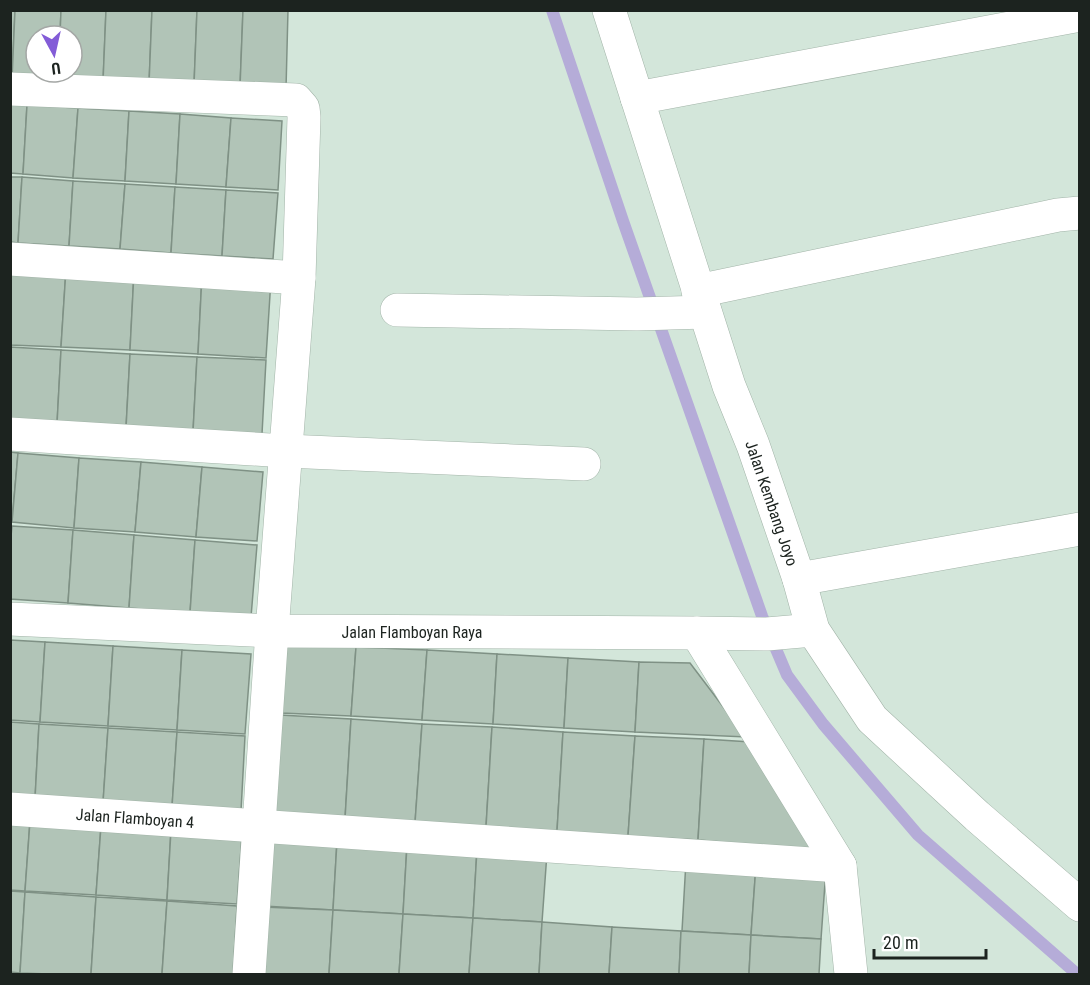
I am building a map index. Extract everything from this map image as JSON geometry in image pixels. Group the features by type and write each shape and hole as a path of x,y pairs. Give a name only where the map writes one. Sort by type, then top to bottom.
{"street":[{"name":"Jalan Kembang Joyo","path":"609,10 729,386 753,445 799,579 813,630 872,719 977,816 1080,905"},
{"path":"637,98 1080,15"},
{"path":"10,89 296,100 303,108 299,278 249,975"},
{"path":"397,310 637,314 702,301 1058,215 1080,213"},
{"path":"10,259 299,278"},
{"path":"10,434 286,451 584,464"},
{"path":"799,579 1080,529"},
{"name":"Jalan Flamboyan Raya","path":"10,619 272,631 767,634 813,630"},
{"path":"697,633 840,866 851,975"},
{"name":"Jalan Flamboyan 4","path":"10,809 840,866"}],"building":[{"path":"10,10 15,10 12,79 10,79"},
{"path":"15,10 61,10 60,24 24,24 24,79 12,79"},
{"path":"61,10 106,10 103,82 84,81 84,24 60,24"},
{"path":"106,10 152,10 149,84 103,82"},
{"path":"152,10 197,10 194,85 149,84"},
{"path":"197,10 243,10 240,87 194,85"},
{"path":"243,10 288,10 286,89 240,87"},
{"path":"10,104 27,105 23,174 10,173"},
{"path":"27,105 78,108 73,178 23,174"},
{"path":"78,108 129,111 125,181 73,178"},
{"path":"129,111 180,114 176,184 125,181"},
{"path":"180,114 231,118 226,187 176,184"},
{"path":"231,118 282,121 278,190 226,187"},
{"path":"10,177 22,177 18,243 10,242"},
{"path":"22,177 73,181 69,246 18,243"},
{"path":"73,181 125,184 120,249 69,246"},
{"path":"125,184 175,187 171,253 120,249"},
{"path":"175,187 226,190 222,256 171,253"},
{"path":"226,190 278,193 273,259 222,256"},
{"path":"10,266 66,269 61,347 10,345"},
{"path":"66,269 134,272 130,350 61,347"},
{"path":"134,272 202,275 198,354 130,350"},
{"path":"202,275 271,279 266,358 198,354"},
{"path":"10,347 61,350 57,424 10,422"},
{"path":"61,350 130,354 126,428 57,424"},
{"path":"130,354 197,357 193,432 126,428"},
{"path":"197,357 266,360 262,434 193,432"},
{"path":"10,452 18,453 12,522 10,522"},
{"path":"18,453 79,458 74,528 12,522"},
{"path":"79,458 141,462 135,532 74,528"},
{"path":"141,462 202,467 196,537 135,532"},
{"path":"202,467 263,472 257,541 196,537"},
{"path":"12,526 73,530 68,603 10,599"},
{"path":"73,530 134,535 129,608 68,603"},
{"path":"134,535 195,540 190,613 129,608"},
{"path":"195,540 257,545 251,617 190,613"},
{"path":"10,640 45,642 40,722 10,720"},
{"path":"45,642 113,646 108,726 40,722"},
{"path":"285,643 356,647 351,716 281,713"},
{"path":"113,646 182,650 177,730 108,726"},
{"path":"356,647 427,650 422,720 351,716"},
{"path":"182,650 251,654 245,734 177,730"},
{"path":"427,650 497,654 493,724 422,720"},
{"path":"497,654 568,658 564,728 493,724"},
{"path":"568,658 639,662 635,732 564,728"},
{"path":"639,662 690,663 746,737 635,732"},
{"path":"280,715 351,719 345,819 274,814"},
{"path":"351,719 422,724 415,823 345,819"},
{"path":"10,722 39,724 35,799 10,797"},
{"path":"39,724 108,728 103,803 35,799"},
{"path":"422,724 492,727 486,827 415,823"},
{"path":"492,727 563,732 557,831 486,827"},
{"path":"108,728 177,732 172,807 103,803"},
{"path":"177,732 245,736 241,811 172,807"},
{"path":"563,732 635,736 628,836 557,831"},
{"path":"635,736 704,739 698,840 628,836"},
{"path":"704,739 751,742 815,850 698,840"},
{"path":"10,820 30,821 25,891 10,890"},
{"path":"30,821 101,826 96,895 25,891"},
{"path":"101,826 171,830 167,900 96,895"},
{"path":"171,830 242,835 237,904 167,900"},
{"path":"267,837 337,841 333,910 263,906"},
{"path":"337,841 407,845 403,914 333,910"},
{"path":"407,845 477,849 473,918 403,914"},
{"path":"477,849 547,853 542,922 473,918"},
{"path":"686,861 756,865 751,935 682,931"},
{"path":"756,865 826,869 821,939 751,935"},
{"path":"10,891 25,892 20,973 10,972"},
{"path":"25,892 96,897 91,974 20,973"},
{"path":"96,897 167,901 162,974 91,974"},
{"path":"167,901 237,906 233,974 162,974"},
{"path":"263,907 333,910 329,974 259,974"},
{"path":"333,910 403,914 399,974 329,974"},
{"path":"403,914 473,918 469,974 399,974"},
{"path":"473,918 542,922 539,974 469,974"},
{"path":"542,922 612,927 609,974 539,974"},
{"path":"612,927 681,931 679,974 609,974"},
{"path":"681,931 751,935 749,974 679,974"},
{"path":"751,935 821,939 819,974 749,974"}],"waterway":[{"path":"552,10 623,221 762,616 787,675 823,724 918,835 1077,974"}]}
